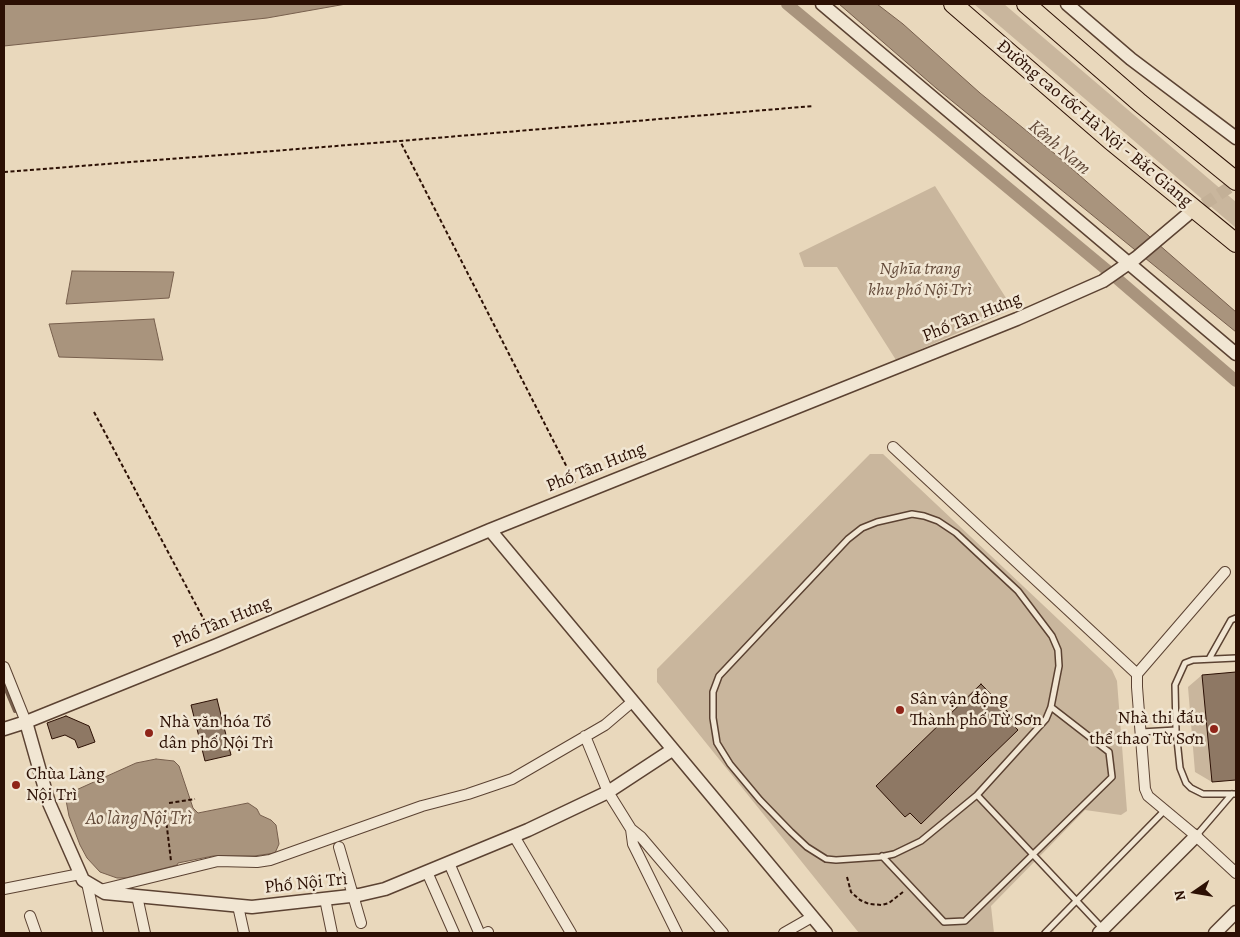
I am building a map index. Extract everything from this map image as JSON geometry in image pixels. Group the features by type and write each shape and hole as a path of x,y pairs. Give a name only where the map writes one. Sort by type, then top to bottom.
{"highway":[{"name":"Đường cao tốc Hà Nội - Bắc Giang","path":"953,4 1110,140 1236,243"},
{"path":"1026,4 1140,103 1236,181"}],"street":[{"path":"822,4 1236,354"},
{"path":"1067,4 1131,59 1236,138"},
{"name":"Phố Tân Hưng","path":"4,728 26,722 490,530 1017,319 1103,281 1129,263 1187,215"},
{"path":"894,447 1137,674 1145,789 1148,796 1196,836 1236,873"},
{"path":"490,530 826,933"},
{"path":"1137,674 1225,572"},
{"path":"4,667 26,722 49,803 84,878 98,933"},
{"path":"100,890 218,861 257,862 270,860 422,806 468,794 512,778 605,725 632,702"},
{"path":"585,736 608,792 631,829 723,933"},
{"name":"Phố Nội Trì","path":"84,878 105,893 252,907 354,896 385,889 514,836 608,792 672,750"},
{"path":"631,829 633,844 677,933"},
{"path":"514,836 571,933"},
{"path":"1101,931 1196,836"},
{"path":"339,847 361,923"},
{"path":"449,863 484,932"},
{"path":"427,872 454,933"},
{"path":"4,889 84,878"},
{"path":"138,896 145,933"},
{"path":"325,899 332,933"},
{"path":"238,906 244,933"},
{"path":"1215,933 1236,912"},
{"path":"30,916 36,933"},
{"path":"784,933 812,917"}],"lane":[{"path":"912,514 938,521 956,533 1018,591 1052,636 1058,650 1059,666 1051,708 1046,719 977,795 921,841 894,854 826,859 807,847 760,800 730,764 717,743 713,718 713,692 720,676 848,539 862,528 877,522 912,514"},
{"path":"1209,660 1231,620 1236,618"},
{"path":"1234,794 1203,794 1191,788 1186,782 1180,768 1176,730 1175,684 1185,663 1193,660 1236,658"},
{"path":"882,856 944,922 964,921 1112,777 1110,752 1051,708"},
{"path":"1141,732 1176,730"},
{"path":"1196,836 1234,794"},
{"path":"977,795 1076,901 1101,931"},
{"path":"1044,933 1165,810"}],"path":[{"path":"4,172 813,106"},
{"path":"400,141 580,494"},
{"path":"94,412 217,644"},
{"path":"170,803 195,799"},
{"path":"165,811 172,871"},
{"path":"847,877 851,892 860,900 869,904 889,903 903,892"}],"green space":[{"path":"974,4 1004,4 1236,202 1236,228"},
{"name":"Nghĩa trang khu phố Nội Trì","path":"935,186 1013,309 896,360 837,267 804,267 799,253"},
{"name":"Sân vận động Thành phố Từ Sơn","path":"870,454 883,454 1112,670 1117,681 1127,811 1121,815 1085,810 991,906 994,933 859,933 657,682 657,669"},
{"name":"Nhà thi đấu thể thao Từ Sơn","path":"1236,672 1236,780 1212,782 1195,772 1188,687 1202,675"}],"water":[{"path":"4,4 346,4 267,18 4,46"},
{"name":"Kênh Nam","path":"839,4 877,4 903,24 980,93 1055,154 1236,312 1236,332 936,88"},
{"path":"72,271 174,272 169,298 66,304"},
{"path":"154,319 163,360 59,357 49,324"},
{"name":"Ao làng Nội Trì","path":"156,759 174,761 179,766 193,808 198,813 248,803 257,809 260,815 271,820 276,825 279,844 275,853 254,856 213,856 178,863 177,865 126,878 117,878 100,872 87,858 80,845 69,816 65,795 136,763"}],"building":[{"name":"Nhà thi đấu thể thao Từ Sơn","path":"1236,672 1236,780 1212,782 1202,675"},
{"path":"981,684 1013,717 1009,721 1018,730 921,824 910,813 905,817 876,786"},
{"path":"217,699 231,755 205,761 191,705"},
{"path":"66,716 89,726 95,742 78,748 75,740 65,735 52,739 47,723"}],"waterway":[{"path":"787,4 1114,276 1236,381"},
{"path":"4,685 15,711"}],"tunnel":[{"path":"1189,214 1236,183"}],"place":[{"name":"Sân vận động Thành phố Từ Sơn","path":"900,710"},
{"name":"Nhà thi đấu thể thao Từ Sơn","path":"1214,729"},
{"name":"Nhà văn hóa Tổ dân phố Nội Trì","path":"149,733"},
{"name":"Chùa Làng Nội Trì","path":"16,785"}]}
